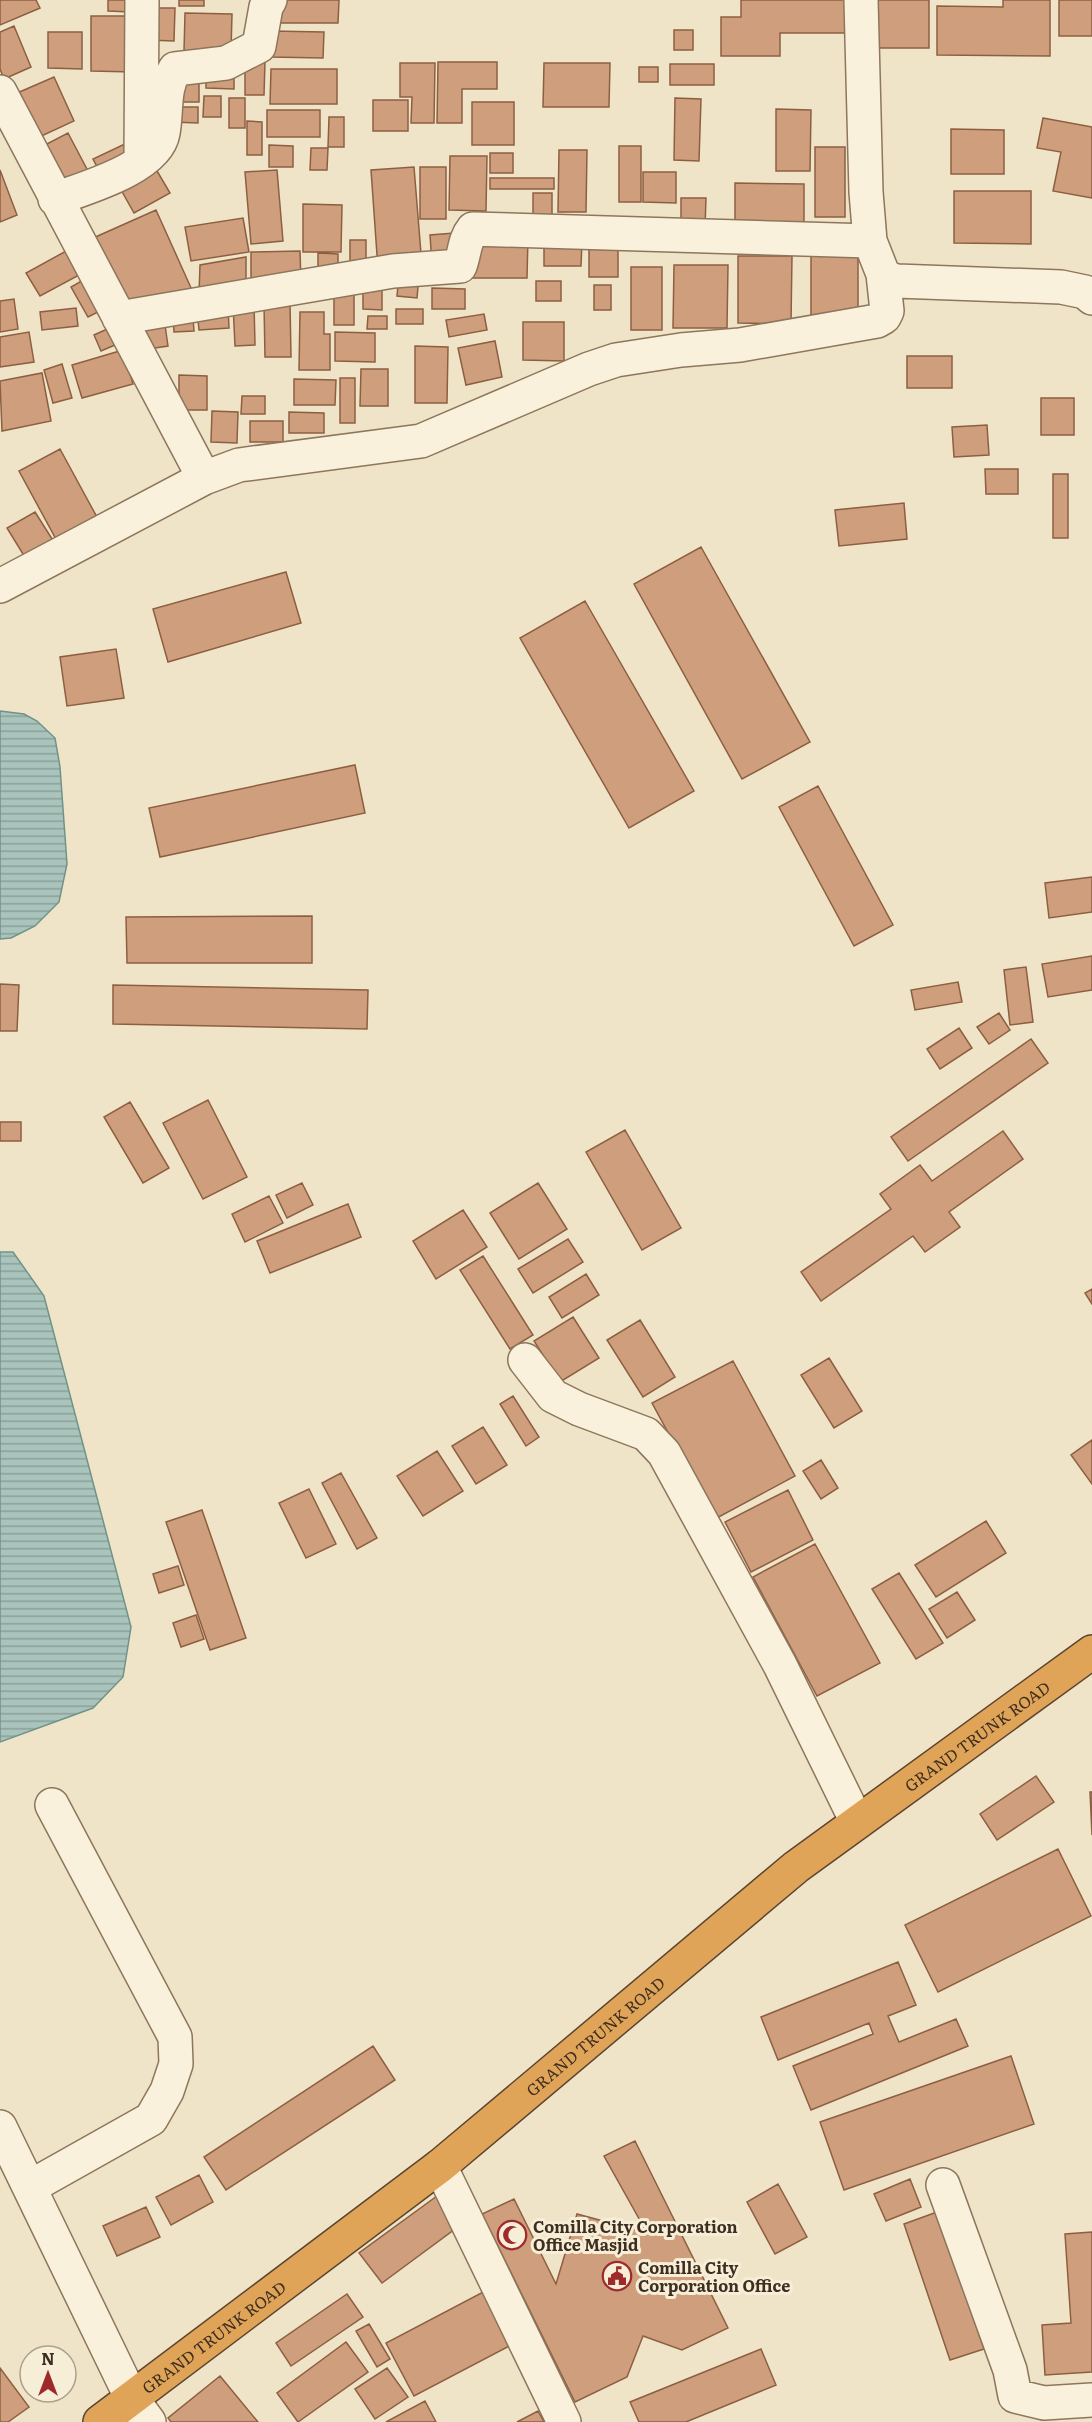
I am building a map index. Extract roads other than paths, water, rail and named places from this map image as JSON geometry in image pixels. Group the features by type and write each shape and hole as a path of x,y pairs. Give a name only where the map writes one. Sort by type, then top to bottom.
{"highway":[{"name":"GRAND TRUNK ROAD","path":"100,2422 140,2411 440,2166 796,1867 1092,1652"}],"street":[{"path":"141,162 142,0"},
{"path":"55,199 101,182 154,153 163,136 168,87 175,69 226,63 260,46 266,7 270,0"},
{"path":"861,0 866,192 870,241 883,274 887,311 884,317"},
{"path":"0,92 9,133 55,199 204,478"},
{"path":"119,318 393,271 460,266 465,254 466,238 473,229 870,241"},
{"path":"883,274 897,281 1061,287 1085,292 1092,298"},
{"path":"0,586 204,478 239,465 421,441 589,369 616,360 681,350 740,345 867,324 884,317 925,293 955,283"},
{"path":"525,1360 553,1396 579,1409 646,1434 664,1453 780,1665 857,1822"},
{"path":"30,2187 151,2119 167,2091 176,2064 175,2037 52,1805"},
{"path":"0,2127 140,2411"},
{"path":"440,2166 564,2422"},
{"path":"943,2186 1010,2370 1015,2396 1044,2403 1092,2400"}],"water":[{"path":"0,711 24,714 37,721 55,738 60,767 67,864 59,902 35,926 11,938 0,939"},
{"path":"0,1252 13,1252 44,1296 131,1627 123,1677 93,1708 0,1742"}],"place":[{"name":"Comilla City Corporation Office Masjid","path":"512,2235"},
{"name":"Comilla City Corporation Office","path":"617,2276"}]}
